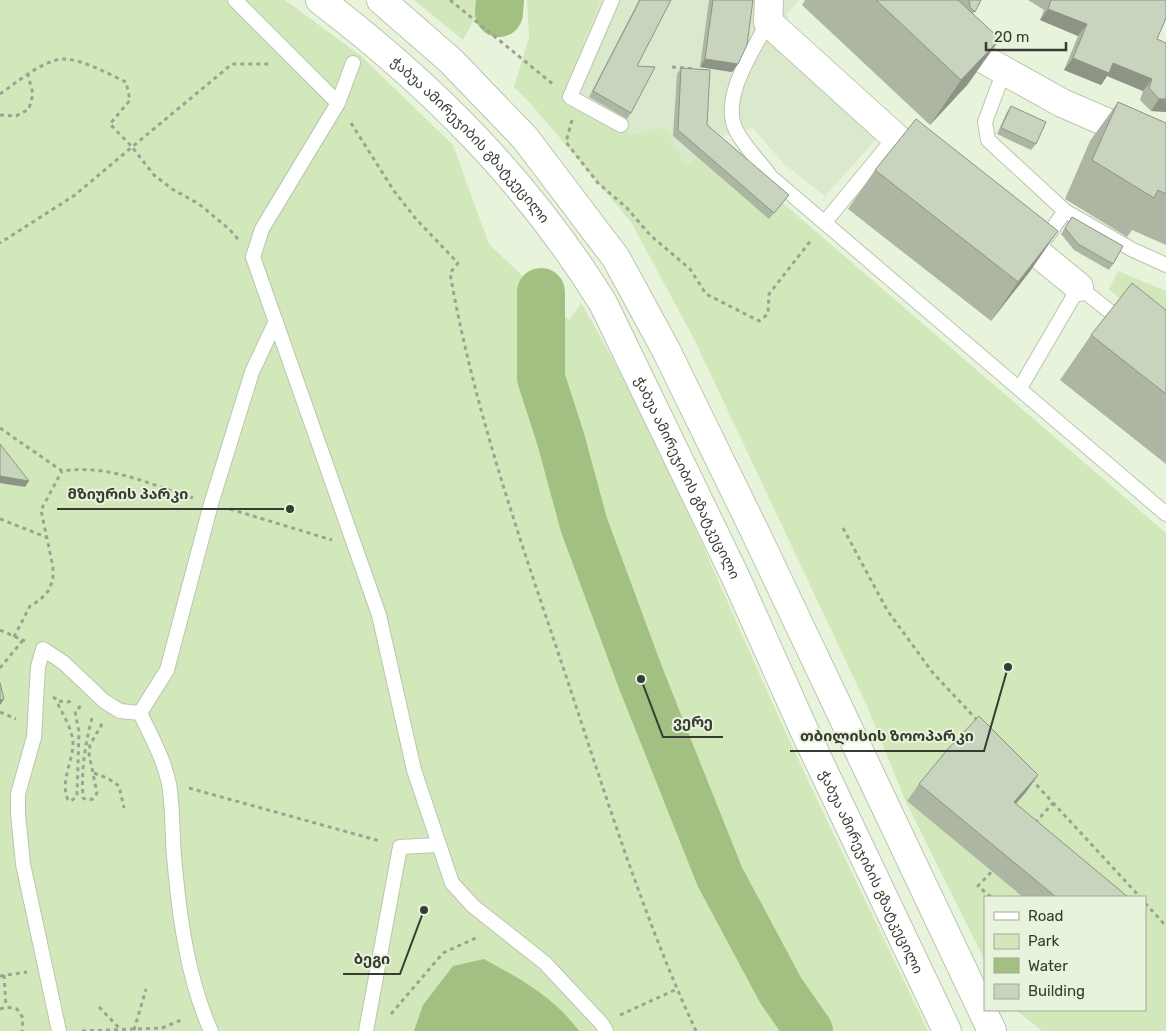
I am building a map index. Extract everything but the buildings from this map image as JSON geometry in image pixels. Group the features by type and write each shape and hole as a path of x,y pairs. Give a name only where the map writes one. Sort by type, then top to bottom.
{"main road":[{"name":"ჭაბუა ამირეჯიბის გზატკეცილი","path":"320,0 367,36 452,112 510,174 582,269 624,346 727,560 804,730 947,1031"},
{"path":"381,0 451,61 505,117 551,170 616,258 666,350 992,1031"},
{"path":"919,0 978,56 1062,103 1166,148"},
{"path":"769,11 895,137 947,180"},
{"path":"992,216 1079,287"}],"lane":[{"path":"235,0 338,103"},
{"path":"612,0 570,97 577,103 621,125"},
{"path":"769,11 737,82 732,101 735,130 772,176 1166,514"},
{"path":"352,63 338,103 262,229 254,257 379,615 414,770 452,883 474,906 545,963 602,1024 606,1031"},
{"path":"1004,70 985,122 988,140 1065,211 1132,249 1166,265"},
{"path":"825,222 895,137"},
{"path":"1036,252 1065,211"},
{"path":"1020,388 1079,287 1136,332"},
{"path":"140,714 166,670 211,504 252,372 276,322"},
{"path":"58,1031 23,864 18,814 18,794 34,737 38,667 43,649 64,663 104,701 120,711 140,714"},
{"path":"140,714 161,757 169,784 174,857 186,946 200,1007 211,1031"},
{"path":"366,1031 400,847 438,845"}],"path":[{"path":"450,0 556,86"},
{"path":"0,94 41,66 64,59 89,66 126,82 130,100 110,124 132,147 154,175 172,189 199,204 229,229 254,257"},
{"path":"0,243 75,195 232,64 299,65"},
{"path":"672,67 708,72 737,82"},
{"path":"0,115 16,116 29,108 33,94 28,75"},
{"path":"338,103 394,191 416,220 458,263 450,273 458,322 486,430 612,814 677,989 696,1031"},
{"path":"577,103 566,142 598,184 627,208 650,236 690,269 706,294 759,321 768,314 769,294 825,222"},
{"path":"0,428 62,471 83,468 107,470 211,504 356,547"},
{"path":"14,637 30,606 40,600 48,590 53,579 53,567 41,510 62,471"},
{"path":"0,519 46,537"},
{"path":"844,528 887,610 932,672 980,723"},
{"path":"0,630 43,649"},
{"path":"0,668 23,640"},
{"path":"57,692 58,704 68,722 73,744 64,792 68,800 71,801 77,796 79,732 75,711 84,705"},
{"path":"52,697 59,701 69,702 77,692"},
{"path":"0,711 21,721"},
{"path":"91,712 92,716 84,742 83,757 83,798 87,800 93,799 97,793 89,754 90,745 102,723 120,711"},
{"path":"93,772 119,786 124,808"},
{"path":"1027,774 1139,896"},
{"path":"195,789 400,847"},
{"path":"1035,824 1054,803"},
{"path":"990,896 978,886 997,865"},
{"path":"1146,904 1166,926"},
{"path":"387,1019 443,953 479,936 518,942"},
{"path":"6,1007 2,976 44,969"},
{"path":"134,1030 146,988"},
{"path":"638,1006 677,989"},
{"path":"0,1009 6,1007 16,1009 24,1023 22,1031"},
{"path":"99,1007 121,1030"},
{"path":"82,1031 162,1028 180,1022 200,1007"}],"shaded area":[{"path":"600,0 799,0 787,14 797,64 880,135 825,196 784,164 753,128 722,136 686,166 665,127 633,135 595,120 568,84"}],"green space":[{"path":"0,0 285,0 360,55 453,145 489,244 569,320 581,303 631,393 676,486 780,720 928,1031 0,1031"},
{"path":"414,0 485,0 463,40"},
{"path":"527,0 600,0 568,84 595,120 633,135 665,127 686,166 713,143 1166,533 1166,1031 1042,1031 1017,1011 1146,1011 1146,896 984,896 984,959 906,802 867,706 694,339 631,222 531,104 514,87 529,37"},
{"path":"1118,271 1166,291 1166,341 1109,289"}],"water":[{"path":"484,959 523,981 548,999 559,1008 579,1031 414,1031 423,1005 453,966"}],"waterway":[{"path":"499,13 500,0"},
{"path":"541,292 541,378 561,440 584,525 641,679 720,877 781,991 809,1031"}],"place":[{"name":"მზიურის პარკი","path":"290,509"},
{"name":"თბილისის ზოოპარკი","path":"1008,667"},
{"name":"ვერე","path":"641,679"},
{"name":"ბეგი","path":"424,910"}]}
